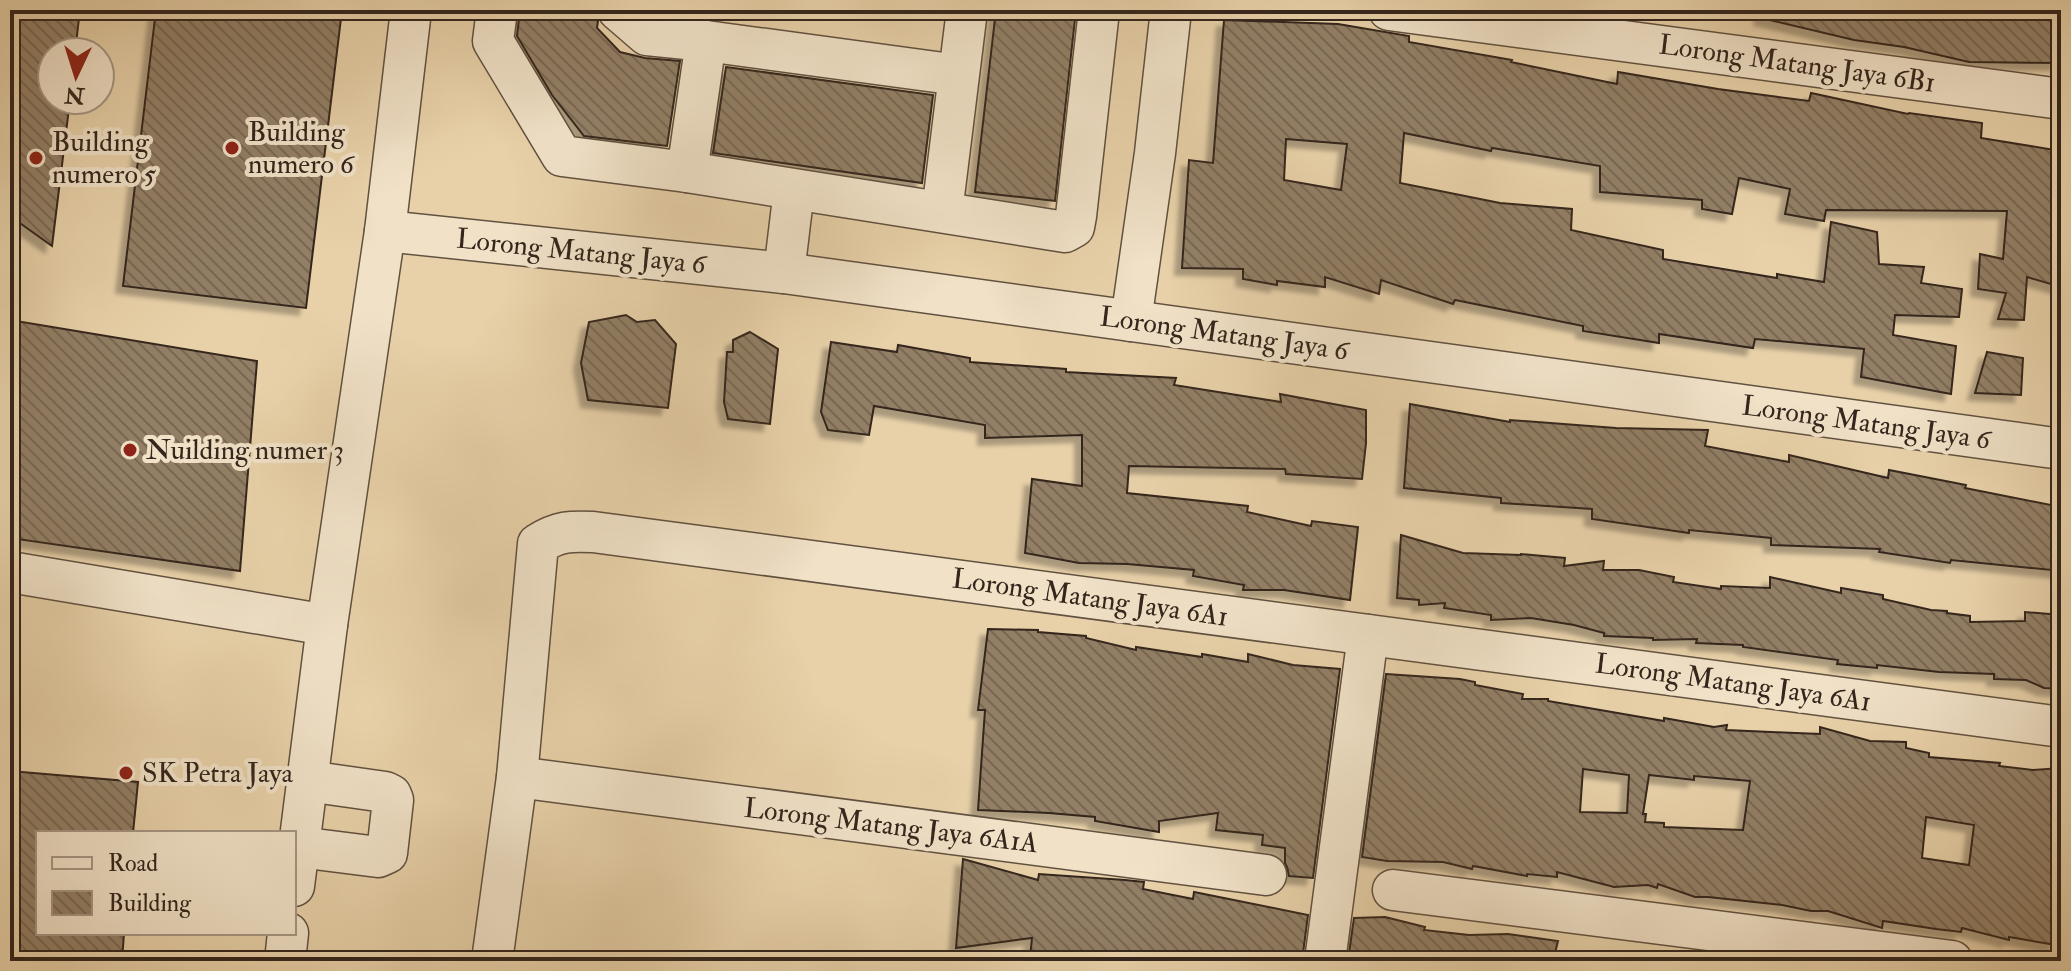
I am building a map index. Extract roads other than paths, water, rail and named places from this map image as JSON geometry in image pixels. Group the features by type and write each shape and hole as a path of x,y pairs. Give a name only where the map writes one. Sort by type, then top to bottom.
{"street":[{"path":"296,870 327,625 385,231 411,10"},
{"path":"497,10 493,41 562,156 687,172 1065,232 1074,227 1099,10"},
{"path":"618,10 647,35 958,75"},
{"path":"942,212 967,10"},
{"path":"1131,321 1171,10"},
{"name":"Lorong Matang Jaya 6B1","path":"1389,10 2061,99"},
{"path":"687,172 706,41"},
{"path":"784,273 794,190"},
{"name":"Lorong Matang Jaya 6","path":"385,231 784,273 2061,449"},
{"name":"Lorong Matang Jaya 6A1","path":"492,961 517,777 538,544 567,531 609,534 2061,727"},
{"path":"10,572 327,625"},
{"path":"1325,961 1368,635"},
{"name":"Lorong Matang Jaya 6A1A","path":"517,777 1266,875"},
{"path":"299,847 378,857 387,853 391,795 307,781"},
{"path":"1393,890 1952,961"},
{"path":"285,961 288,935"}],"place":[{"name":"Building numero 6","path":"232,148"},
{"name":"Building numero 5","path":"36,158"},
{"name":"Nuilding numer 3","path":"130,450"},
{"name":"SK Petra Jaya","path":"126,773"}]}
